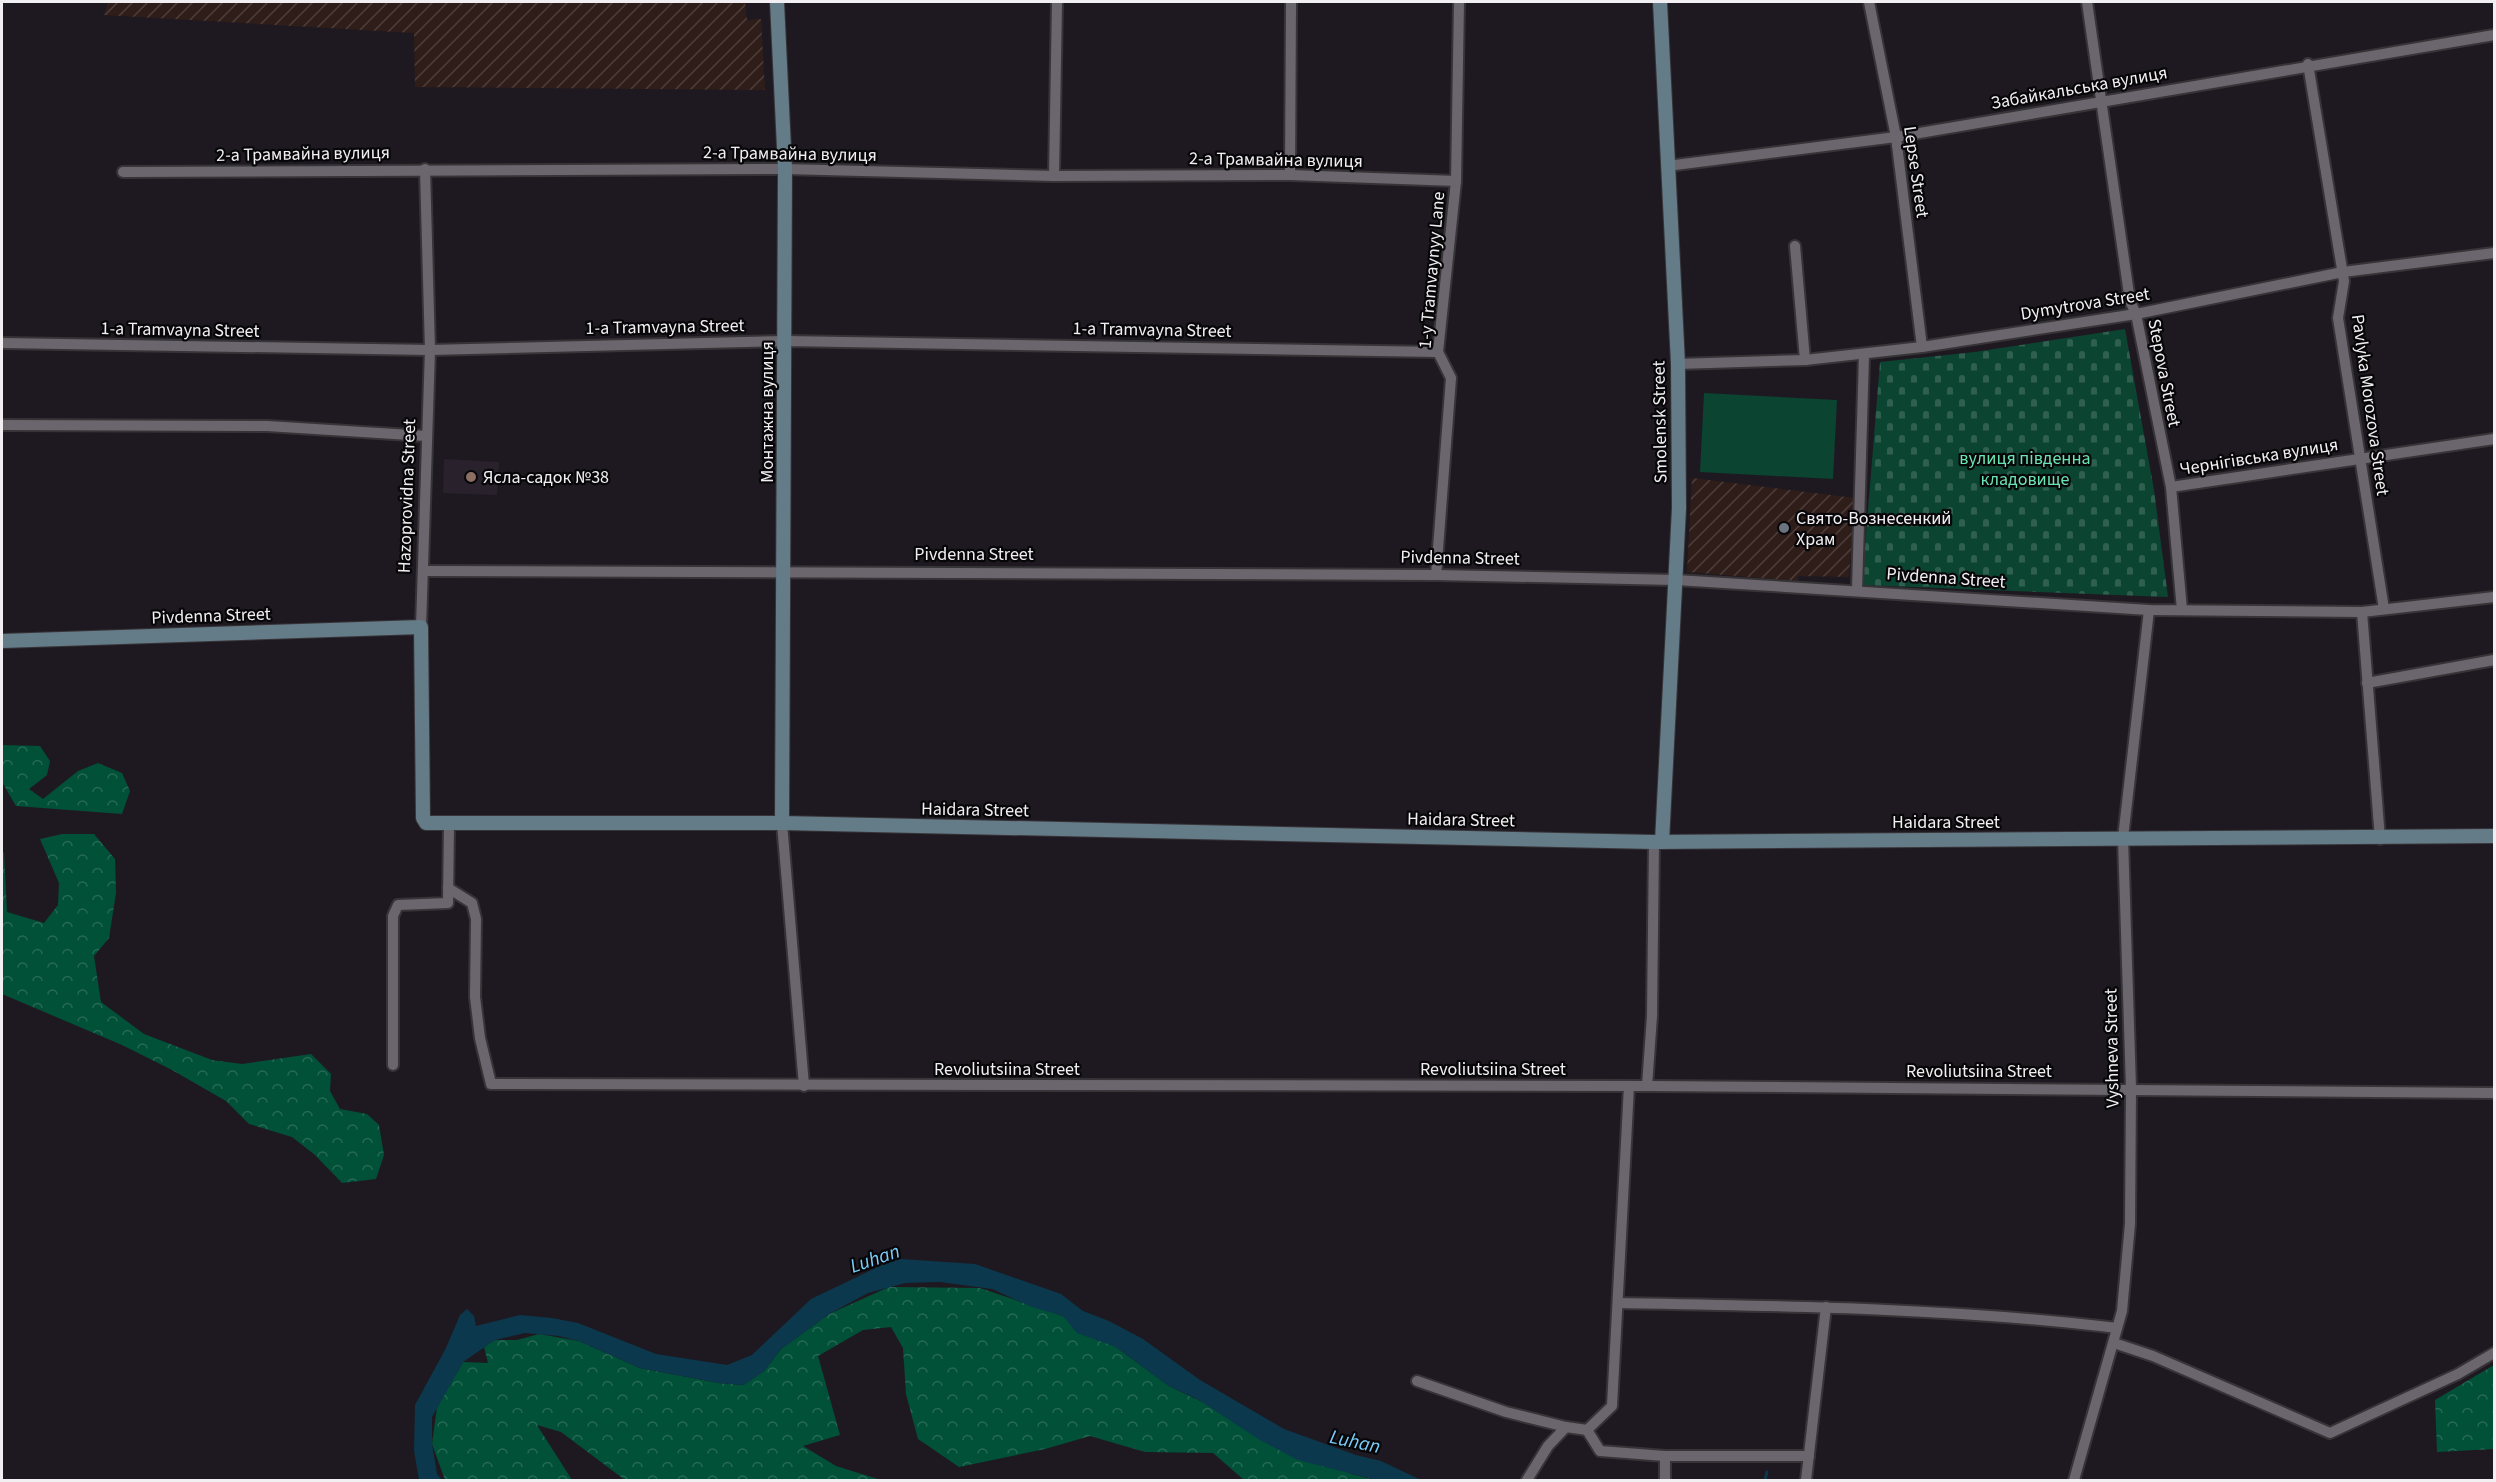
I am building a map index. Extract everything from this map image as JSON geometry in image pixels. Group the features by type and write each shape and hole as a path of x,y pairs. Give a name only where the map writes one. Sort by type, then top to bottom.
{"street":[{"name":"Монтажна вулиця","path":"777,2 785,109 786,341 782,824"},
{"path":"1054,176 1057,2"},
{"path":"1290,175 1291,2"},
{"name":"1-y Tramvaynyy Lane","path":"1436,575 1450,378 1438,352 1456,181 1460,2"},
{"name":"Smolensk Street","path":"1658,842 1680,508 1678,364 1660,2"},
{"name":"Lepse Street","path":"1869,2 1896,136 1922,347"},
{"name":"Stepova Street","path":"2087,2 2103,100 2130,300 2136,314 2171,488 2182,610"},
{"name":"Забайкальська вулиця","path":"1667,166 1896,136 2494,34"},
{"name":"Pavlyka Morozova Street","path":"2308,64 2343,272 2344,281 2338,318 2384,609"},
{"name":"Hazoprovidna Street","path":"425,169 430,350 421,627 423,818 426,823"},
{"name":"2-а Трамвайна вулиця","path":"123,172 785,169 1054,176 1290,175 1456,181"},
{"path":"1795,246 1805,360"},
{"name":"Dymytrova Street","path":"1678,364 1805,360 1864,355 2136,314 2343,272 2494,253"},
{"name":"1-a Tramvayna Street","path":"2,343 430,350 786,341 1438,352"},
{"path":"1857,590 1864,355"},
{"path":"2,424 267,426 426,436"},
{"name":"Чернігівська вулиця","path":"2171,488 2494,439"},
{"name":"Pivdenna Street","path":"423,572 784,571 1436,575 1676,580 2149,610 2362,612 2494,597"},
{"name":"Vyshneva Street","path":"2074,1480 2122,1311 2130,1224 2131,1088 2123,838 2149,610"},
{"path":"2362,612 2380,839"},
{"name":"Pivdenna Street","path":"2,641 421,627"},
{"path":"2367,683 2494,660"},
{"name":"Haidara Street","path":"426,823 782,824 1658,842 2123,838 2380,839 2494,836"},
{"path":"393,1065 393,916 398,905 448,903 449,824"},
{"path":"782,824 804,1086"},
{"path":"1647,1086 1652,1016 1658,842"},
{"name":"Revoliutsiina Street","path":"448,888 472,903 476,919 475,997 480,1038 491,1084 2131,1088 2494,1093"},
{"path":"1587,1430 1612,1406 1629,1086"},
{"path":"1618,1303 1826,1307 1997,1315 2117,1328"},
{"path":"1806,1480 1826,1307"},
{"path":"2114,1343 2153,1356 2330,1433 2458,1374 2494,1353"},
{"path":"1417,1381 1506,1412 1587,1430 1600,1450 1665,1456 1809,1456"},
{"path":"1527,1480 1548,1446 1566,1427"},
{"path":"1665,1456 1665,1480"}],"shaded area":[{"path":"108,2 745,2 747,20 761,19 765,90 415,87 414,33 104,15"},
{"name":"Ясла-садок №38","path":"444,459 499,462 497,495 443,493"},
{"path":"1692,478 1855,498 1849,577 1798,576 1798,581 1687,572"}],"green space":[{"name":"вулиця південна кладовище","path":"2125,329 2154,490 2168,597 1862,585 1880,362 1975,352"},
{"path":"1704,393 1837,400 1833,479 1700,472"},
{"path":"2,745 40,746 50,761 47,775 29,789 43,799 78,771 98,763 122,773 130,791 122,814 16,806 2,782"},
{"path":"62,834 94,834 115,859 116,893 109,938 94,956 101,1002 144,1034 212,1060 242,1064 311,1054 331,1074 330,1091 340,1109 367,1114 379,1125 384,1155 376,1179 342,1183 315,1155 292,1137 249,1124 226,1101 172,1070 122,1045 2,994 2,851 4,853 7,912 44,923 58,905 59,883 40,839"},
{"path":"889,1287 980,1288 1063,1316 1116,1347 1169,1386 1352,1474 1375,1480 1244,1480 1213,1453 1145,1452 1090,1436 1045,1449 959,1467 918,1439 906,1394 903,1348 891,1327 863,1330 818,1356 840,1435 803,1446 836,1466 881,1480 625,1480 561,1432 537,1425 572,1480 445,1480 432,1444 437,1407 463,1362 488,1363 484,1347 495,1340 517,1340 539,1334 579,1341 640,1368 719,1383 743,1385 764,1371 781,1349 829,1314"},
{"path":"2494,1365 2494,1449 2437,1452 2435,1400"}],"water":[{"path":"901,1259 975,1264 1061,1294 1083,1311 1109,1321 1143,1339 1200,1380 1284,1429 1356,1455 1381,1461 1421,1480 1376,1480 1298,1460 1260,1440 1199,1400 1169,1386 1116,1347 1077,1333 1063,1316 1032,1307 992,1289 940,1282 905,1283 868,1293 829,1314 781,1349 764,1371 744,1385 719,1383 640,1368 579,1341 559,1336 525,1333 495,1340 463,1362 432,1417 432,1444 437,1474 442,1480 419,1480 414,1451 415,1405 446,1348 460,1315 467,1309 474,1316 476,1326 520,1315 552,1318 578,1323 656,1354 727,1365 752,1355 811,1299 882,1265"}],"waterway":[{"path":"1765,1480 1767,1472"}],"place":[{"name":"Ясла-садок №38","path":"471,477"},
{"name":"Свято-Вознесенкий Храм","path":"1784,528"}],"water label":[{"name":"Luhan","path":"875,1259"},
{"name":"Luhan","path":"1355,1442"}]}
